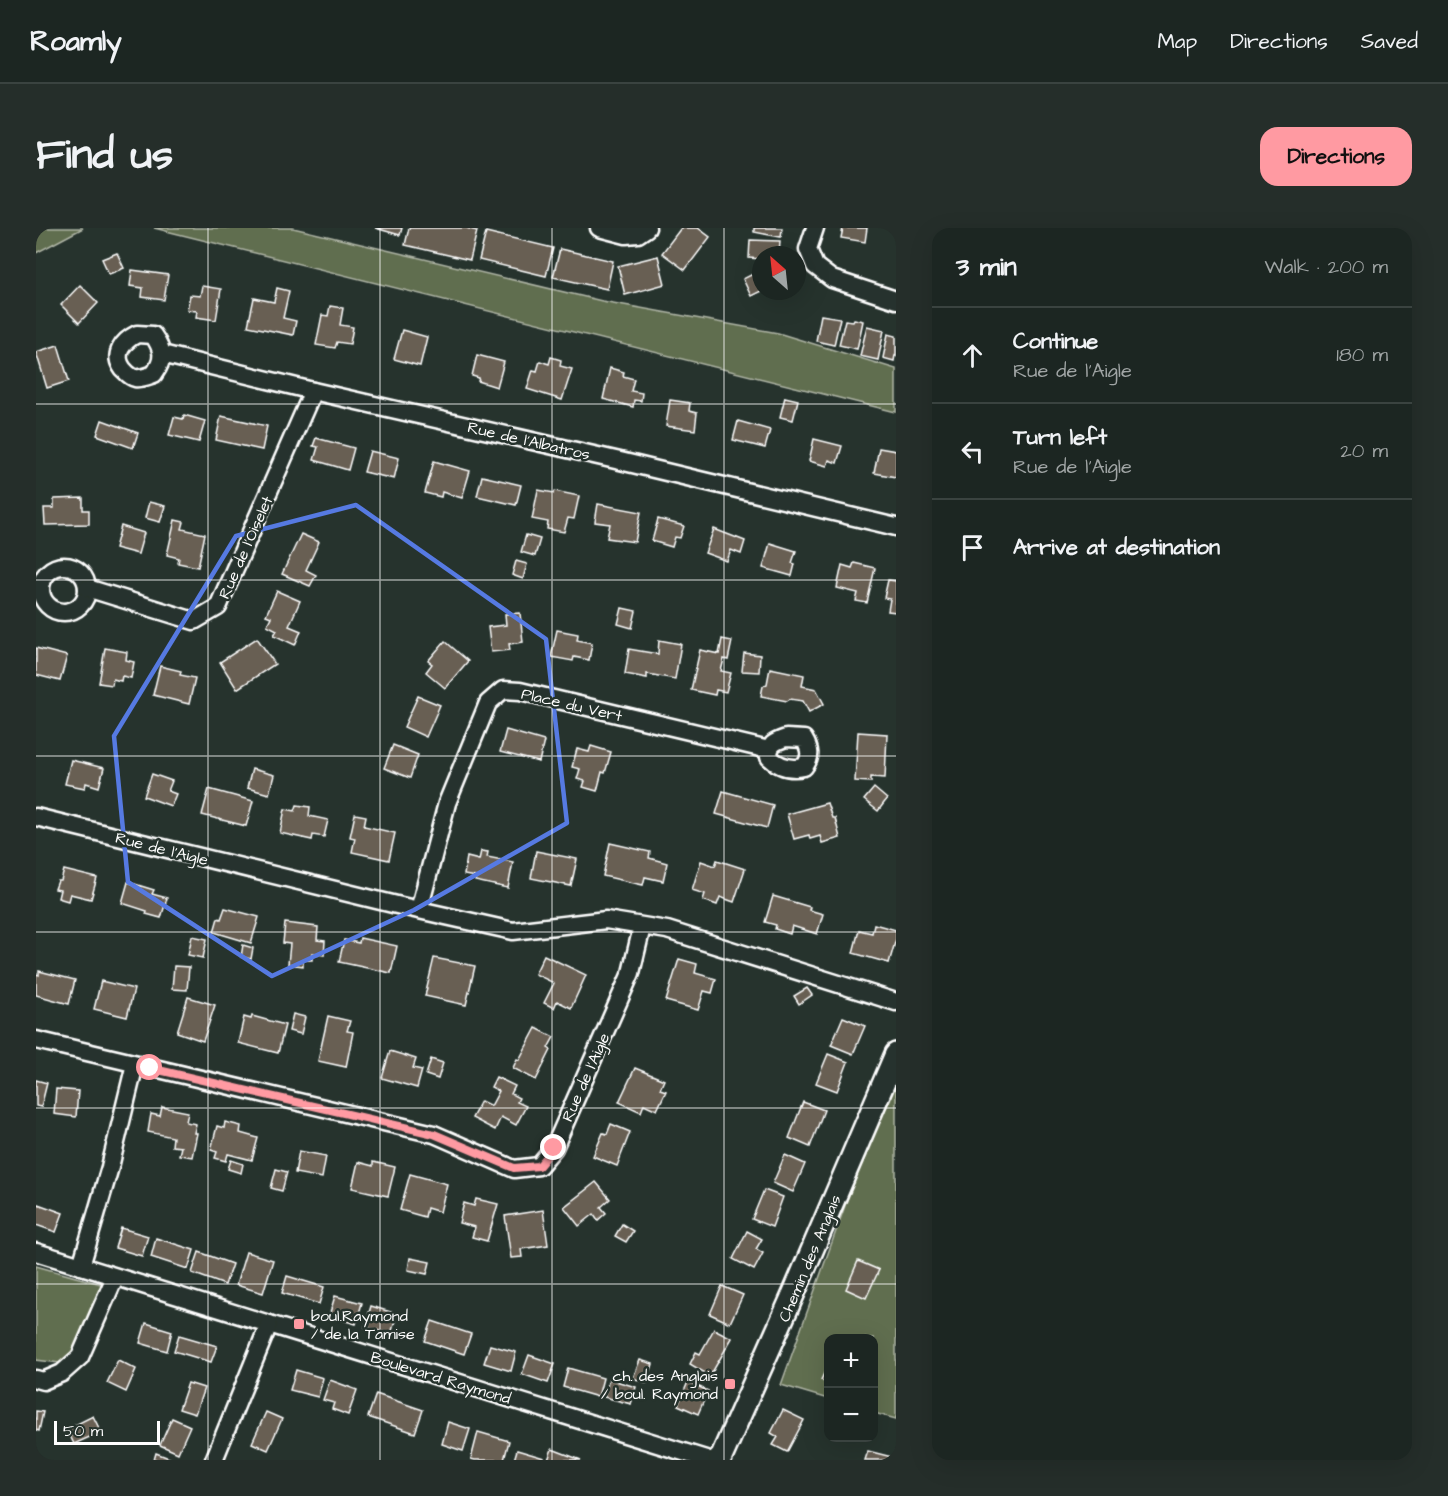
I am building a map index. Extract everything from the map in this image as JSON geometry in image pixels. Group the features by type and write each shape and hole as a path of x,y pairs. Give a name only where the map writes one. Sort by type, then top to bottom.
{"street":[{"path":"599,228 626,235 638,234 646,228"},
{"path":"815,228 808,249 815,266 832,279 896,300"},
{"name":"Rue de l'Albatros","path":"162,354 896,527"},
{"name":"Rue de l'Oiselet","path":"87,588 194,621 218,607 314,391"},
{"name":"Place du Vert","path":"419,910 447,803 488,703 503,690 520,691 769,750"},
{"name":"Rue de l'Aigle","path":"36,817 513,931 606,920 667,930 896,1002"},
{"name":"Rue de l'Aigle","path":"36,1040 434,1134 514,1168 539,1166 554,1148 631,973 642,927"},
{"name":"Chemin des Anglais","path":"720,1460 896,1054"},
{"path":"81,1266 110,1167 135,1064"},
{"name":"Boulevard Raymond","path":"36,1252 709,1460"},
{"path":"36,1379 43,1381 62,1373 80,1357 115,1277"},
{"path":"214,1460 269,1324"}],"highlighted area":[{"path":"356,505 546,639 567,823 414,910 272,976 128,882 114,736 236,536"}],"green space":[{"path":"36,228 83,228 36,253"},
{"path":"154,228 293,228 602,301 778,333 896,369 896,412"},
{"path":"896,1063 896,1419 878,1414 878,1334 824,1334 824,1398 781,1385"},
{"path":"36,1266 108,1286 68,1364 36,1360"}],"building":[{"path":"375,228 402,228 400,235"},
{"path":"409,228 466,228 477,231 470,260 405,245"},
{"path":"681,228 698,228 710,237 685,270 662,253"},
{"path":"754,228 782,228 781,237 754,232"},
{"path":"843,228 867,228 865,242 841,238"},
{"path":"486,232 553,248 546,276 479,260"},
{"path":"750,240 780,241 780,246 752,246 752,258 749,258"},
{"path":"560,249 613,261 607,289 553,277"},
{"path":"117,253 124,268 109,274 102,259"},
{"path":"658,256 665,284 625,295 618,266"},
{"path":"132,270 168,275 164,300 142,297 143,288 130,286"},
{"path":"752,274 752,296 751,296 743,279"},
{"path":"80,285 98,303 79,323 61,305"},
{"path":"202,286 221,289 216,320 196,317 197,311 187,310 190,295 200,296"},
{"path":"277,288 289,291 283,318 296,321 293,335 248,326 254,298 274,302"},
{"path":"330,306 343,308 340,325 353,327 350,344 337,342 335,348 316,345 322,315 328,316"},
{"path":"821,315 840,318 834,345 816,341"},
{"path":"854,319 863,321 857,349 839,345 845,320 853,321"},
{"path":"867,326 884,330 878,360 860,356"},
{"path":"402,330 427,337 420,366 394,359"},
{"path":"888,334 896,336 894,361 883,358"},
{"path":"58,345 69,381 47,388 36,352"},
{"path":"477,355 504,362 497,387 478,381 479,378 472,376"},
{"path":"551,357 561,360 560,366 572,369 562,400 527,389 533,370 537,371 540,361 549,364"},
{"path":"610,368 624,372 623,376 634,379 631,391 642,393 641,401 634,400 633,407 603,399"},
{"path":"785,397 798,400 793,420 780,417"},
{"path":"670,400 690,403 689,411 697,413 695,430 666,426"},
{"path":"184,415 205,421 199,442 169,435 174,417 183,419"},
{"path":"221,416 267,426 262,450 216,440"},
{"path":"102,420 138,433 133,448 97,435"},
{"path":"738,421 770,430 765,448 733,440"},
{"path":"316,438 354,448 348,470 314,460 318,447 313,446"},
{"path":"814,439 842,446 837,463 829,460 827,466 809,461"},
{"path":"879,448 896,451 896,477 874,473"},
{"path":"370,451 399,458 394,479 364,472"},
{"path":"434,461 470,471 462,498 442,492 441,497 425,493"},
{"path":"482,476 521,485 516,505 477,496"},
{"path":"538,490 579,496 574,519 568,518 564,532 547,529 548,522 532,519"},
{"path":"83,498 83,510 89,510 89,524 45,525 44,508 54,508 54,499"},
{"path":"149,502 165,506 160,522 145,518"},
{"path":"598,504 641,512 635,542 607,538 610,524 595,522"},
{"path":"658,519 684,526 680,538 675,537 672,547 652,541"},
{"path":"175,520 184,522 182,529 205,534 198,567 178,563 179,558 167,555"},
{"path":"121,526 144,533 138,554 115,548"},
{"path":"714,529 745,541 741,554 731,550 727,561 705,553"},
{"path":"301,534 319,542 306,570 316,575 310,586 282,574"},
{"path":"526,535 540,539 535,556 521,552"},
{"path":"770,543 796,551 792,563 795,564 792,576 763,568"},
{"path":"516,561 527,564 523,579 512,575"},
{"path":"854,563 875,568 867,603 856,601 858,593 837,588 842,565 852,568"},
{"path":"888,580 896,581 896,612 888,611 890,599 884,598"},
{"path":"277,591 300,601 289,626 301,631 295,645 274,635 277,630 267,625 271,617 266,615"},
{"path":"622,608 636,611 632,628 618,624"},
{"path":"520,613 523,642 509,644 510,650 491,652 488,627 506,625 505,614"},
{"path":"557,630 578,634 577,640 592,643 589,660 574,657 573,661 551,657"},
{"path":"257,638 275,664 237,689 220,662"},
{"path":"722,639 732,641 728,660 724,659 721,671 731,673 726,692 716,690 715,695 691,690 700,650 719,654"},
{"path":"659,640 681,644 675,679 647,674 647,678 625,674 629,649 658,654"},
{"path":"445,641 468,661 445,688 426,672 432,664 428,661"},
{"path":"36,648 67,656 60,681 36,675"},
{"path":"105,648 127,652 126,660 134,662 131,678 122,676 121,681 113,679 112,685 99,683"},
{"path":"744,653 760,655 759,672 742,671"},
{"path":"160,666 181,671 180,675 195,678 189,704 153,695"},
{"path":"770,668 804,675 802,686 816,689 824,704 809,712 803,701 790,699 787,701 761,696 763,686 767,684"},
{"path":"418,696 440,705 426,737 404,727"},
{"path":"506,730 544,741 539,762 500,752"},
{"path":"858,732 887,734 885,778 871,777 871,782 855,781"},
{"path":"393,745 418,755 410,778 384,768"},
{"path":"591,746 611,752 597,791 583,787 585,781 577,779 580,769 572,767 577,749 589,752"},
{"path":"71,760 104,768 99,787 86,783 85,788 65,784"},
{"path":"252,769 274,775 269,794 247,788"},
{"path":"152,774 172,781 168,791 176,794 171,806 144,796"},
{"path":"874,788 887,799 878,811 864,800"},
{"path":"209,789 253,801 246,826 202,815"},
{"path":"723,791 773,805 767,828 716,814"},
{"path":"827,803 832,818 835,818 840,838 822,843 820,836 810,839 809,835 794,839 787,814"},
{"path":"297,805 310,807 309,816 328,820 324,837 313,835 312,840 280,833 285,809 295,811"},
{"path":"355,814 366,816 364,826 395,833 389,860 352,852 355,838 350,837"},
{"path":"610,843 650,852 649,858 667,863 663,881 645,877 643,885 603,876"},
{"path":"481,851 488,852 487,857 513,862 508,888 475,881 475,877 464,875 467,857 479,860"},
{"path":"536,851 577,859 571,886 531,878"},
{"path":"717,860 745,869 734,902 720,897 717,905 703,900 705,894 692,890 701,861 715,866"},
{"path":"64,870 97,878 91,899 70,894 68,901 58,898 60,890 55,889 58,881 61,881"},
{"path":"128,882 154,890 152,894 167,898 161,918 122,903"},
{"path":"773,896 810,907 809,910 823,914 817,934 792,926 790,934 775,929 776,925 765,922"},
{"path":"225,908 259,917 251,943 214,932 218,918 221,919"},
{"path":"285,923 318,927 317,940 325,941 324,955 312,953 312,960 303,960 303,966 288,964 290,944 283,943"},
{"path":"874,924 896,930 896,939 889,963 853,953 859,930 872,933"},
{"path":"192,936 207,939 203,958 188,955"},
{"path":"360,938 397,946 391,973 339,962 344,940 359,943"},
{"path":"243,945 253,948 251,959 241,957"},
{"path":"544,955 586,975 571,1008 557,1001 554,1008 544,1003 554,983 535,974"},
{"path":"434,958 475,966 466,1005 425,996"},
{"path":"679,959 697,964 695,973 716,979 712,993 704,991 698,1010 666,1001"},
{"path":"174,966 189,967 187,990 172,989"},
{"path":"39,971 75,980 69,1004 36,995 36,974 39,975"},
{"path":"101,981 134,989 127,1017 94,1009"},
{"path":"807,988 812,995 799,1004 794,996"},
{"path":"188,997 215,1005 203,1041 177,1032"},
{"path":"293,1014 305,1017 301,1034 289,1031"},
{"path":"252,1016 285,1025 278,1053 238,1043 244,1017 251,1019"},
{"path":"328,1016 350,1021 347,1031 353,1032 346,1067 318,1061"},
{"path":"843,1017 865,1026 853,1054 831,1045"},
{"path":"536,1028 554,1037 548,1048 551,1050 536,1080 513,1068"},
{"path":"390,1051 416,1059 413,1068 422,1070 417,1088 382,1078"},
{"path":"828,1054 848,1062 837,1091 816,1083"},
{"path":"431,1059 443,1063 438,1079 426,1075"},
{"path":"635,1068 664,1080 660,1089 666,1091 657,1110 644,1104 641,1112 619,1102"},
{"path":"496,1077 515,1086 511,1094 519,1098 517,1102 526,1106 516,1125 501,1117 495,1130 472,1118 481,1101 491,1106 499,1091 491,1087"},
{"path":"36,1080 47,1083 41,1107 36,1106"},
{"path":"56,1089 78,1091 76,1117 54,1114"},
{"path":"803,1102 824,1110 810,1147 789,1138"},
{"path":"162,1107 188,1112 186,1122 196,1124 194,1133 197,1133 192,1157 179,1155 181,1147 172,1146 173,1137 148,1132 151,1114 160,1116"},
{"path":"225,1122 241,1126 240,1133 258,1138 252,1160 228,1154 226,1161 215,1158 217,1152 211,1150 217,1126 224,1128"},
{"path":"611,1124 630,1132 617,1166 593,1156 603,1133 607,1134"},
{"path":"299,1151 326,1156 322,1178 295,1173"},
{"path":"785,1155 805,1164 793,1192 773,1183"},
{"path":"231,1160 243,1164 241,1173 228,1169"},
{"path":"358,1162 373,1166 373,1162 395,1167 388,1196 352,1188"},
{"path":"276,1169 287,1172 282,1191 271,1188"},
{"path":"410,1174 447,1184 440,1212 427,1208 425,1217 400,1210"},
{"path":"596,1182 610,1199 601,1207 606,1213 598,1220 594,1214 579,1226 564,1207"},
{"path":"764,1190 783,1197 772,1227 752,1219"},
{"path":"476,1199 498,1204 487,1241 472,1237 475,1227 459,1223 464,1203 474,1206"},
{"path":"38,1204 63,1213 56,1232 36,1225"},
{"path":"543,1210 548,1245 521,1249 522,1257 511,1258 505,1216"},
{"path":"622,1224 633,1231 626,1242 615,1236"},
{"path":"121,1228 148,1236 142,1256 115,1248"},
{"path":"747,1231 762,1239 756,1249 763,1253 754,1270 733,1259"},
{"path":"156,1238 194,1250 188,1269 151,1257"},
{"path":"199,1252 232,1264 225,1285 192,1273"},
{"path":"246,1252 273,1260 263,1293 236,1285"},
{"path":"410,1258 430,1262 427,1274 408,1270"},
{"path":"858,1261 879,1270 866,1298 846,1289"},
{"path":"287,1276 324,1287 319,1304 282,1293"},
{"path":"722,1286 743,1295 730,1323 710,1314"},
{"path":"335,1296 362,1303 356,1324 329,1316"},
{"path":"371,1306 397,1314 391,1334 365,1327"},
{"path":"432,1321 471,1334 464,1354 425,1341"},
{"path":"146,1323 172,1331 167,1351 140,1343"},
{"path":"714,1329 732,1338 710,1376 690,1364 696,1352 700,1354"},
{"path":"179,1335 217,1346 211,1362 174,1351"},
{"path":"490,1345 516,1352 511,1371 484,1363"},
{"path":"529,1355 555,1364 548,1383 522,1374"},
{"path":"118,1360 136,1369 126,1392 107,1383"},
{"path":"640,1360 653,1364 647,1383 633,1378"},
{"path":"568,1368 603,1378 598,1397 563,1387"},
{"path":"296,1370 323,1378 318,1397 290,1390"},
{"path":"609,1379 636,1387 631,1404 604,1397"},
{"path":"330,1380 357,1390 348,1415 332,1409 334,1403 323,1400"},
{"path":"688,1382 708,1391 698,1414 678,1405"},
{"path":"188,1383 204,1388 195,1414 179,1409"},
{"path":"376,1394 423,1410 415,1433 368,1417"},
{"path":"783,1410 804,1420 787,1452 773,1445 778,1437 771,1433"},
{"path":"36,1411 43,1412 39,1431 36,1430"},
{"path":"266,1412 282,1419 268,1450 252,1443"},
{"path":"93,1416 101,1432 74,1444 67,1429"},
{"path":"172,1418 190,1426 178,1453 160,1445"},
{"path":"448,1422 470,1429 463,1451 442,1444"},
{"path":"478,1432 509,1441 504,1460 471,1459"},
{"path":"552,1449 581,1460 548,1460"},
{"path":"517,1450 544,1458 543,1460 514,1460"},
{"path":"868,1451 896,1458 896,1460 865,1460"},
{"path":"156,1453 174,1460 154,1460"}],"place":[{"name":"boul.Raymond / de la Tamise","path":"299,1324"},
{"name":"ch. des Anglais / boul. Raymond","path":"730,1384"}],"route":[{"path":"150,1068 434,1134 514,1168 539,1166 554,1148"}]}
